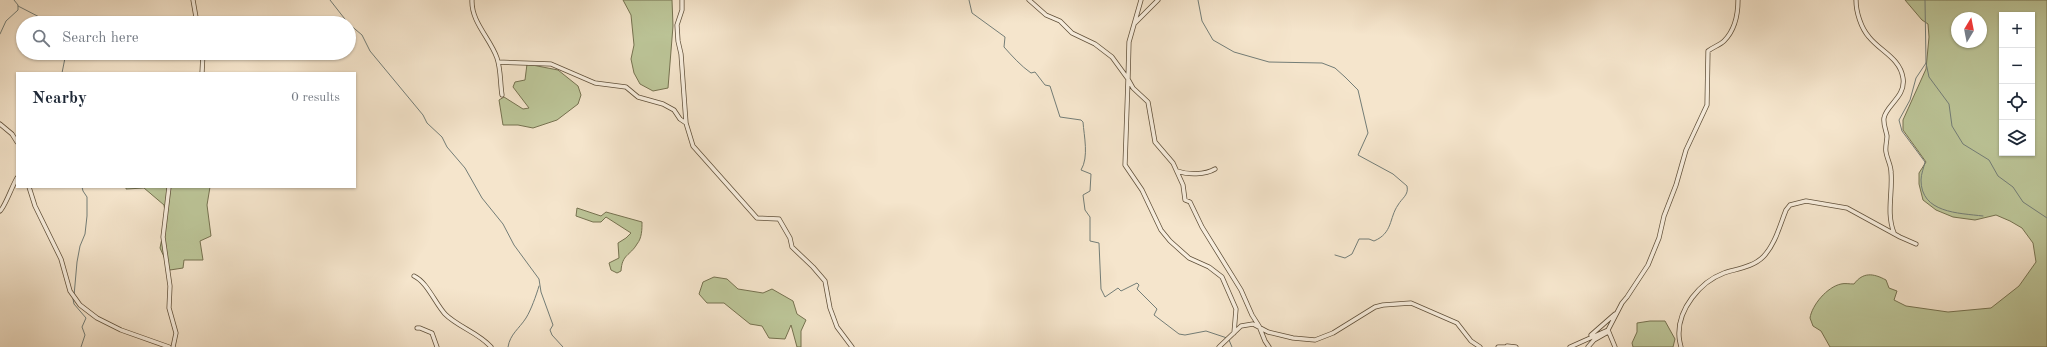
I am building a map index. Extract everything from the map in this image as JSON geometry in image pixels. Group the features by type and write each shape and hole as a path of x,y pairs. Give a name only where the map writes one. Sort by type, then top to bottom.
{"street":[{"path":"193,0 196,16"},
{"path":"472,0 475,17 490,43 500,68 502,95"},
{"path":"1030,0 1046,15 1060,21 1072,33 1095,44 1112,57 1133,88 1148,102 1155,142 1171,159 1183,185 1185,200 1190,202 1202,227 1242,290 1252,315 1269,347"},
{"path":"1141,0 1127,53 1128,79 1125,165 1142,190 1161,230 1170,241 1189,258 1209,267 1222,277 1236,309 1234,333"},
{"path":"1133,26 1158,0"},
{"path":"1588,347 1594,340 1608,331 1616,313 1648,265 1659,238 1664,216 1676,185 1686,150 1707,105 1708,51 1724,42 1730,33 1737,18 1738,0"},
{"path":"1856,0 1857,11 1869,37 1893,59 1902,72 1904,82 1899,98 1885,115 1884,120 1887,137 1886,151 1892,173 1889,200 1894,233"},
{"path":"681,1 682,10 677,25 678,41 681,54 686,123 693,146 757,218 779,219 785,227 792,247 825,281 830,308 837,327 852,347"},
{"path":"202,72 203,60"},
{"path":"498,62 552,64 595,83 626,87 638,97 667,106 674,110 680,119 686,123"},
{"path":"0,124 12,134 16,140"},
{"path":"1177,171 1197,174 1215,169"},
{"path":"0,211 3,209 6,198 16,180"},
{"path":"30,188 35,206 61,259 73,297 85,310 121,330 166,347"},
{"path":"169,188 164,237 170,286 169,308 176,333 173,347"},
{"path":"1680,347 1679,335 1682,320 1693,297 1708,282 1723,274 1752,264 1764,256 1770,247 1786,210 1790,206 1806,201 1848,208 1900,237 1916,244"},
{"path":"414,276 422,279 430,294 446,315 491,347"},
{"path":"1219,347 1241,326 1253,324 1268,332 1293,338 1315,340 1328,336 1375,307 1383,305 1411,304 1457,323 1471,341 1480,347"},
{"path":"1587,338 1616,313"},
{"path":"417,328 432,334 437,347"},
{"path":"1570,347 1587,338 1608,331"},
{"path":"1608,331 1613,347"},
{"path":"1498,347 1516,347"}],"green space":[{"path":"623,0 672,0 673,26 668,88 653,91 640,84 634,73 631,59 634,45 631,15"},
{"path":"1905,0 2047,0 2047,347 1830,347 1821,331 1813,326 1810,318 1817,302 1831,289 1841,284 1854,284 1861,277 1868,275 1877,276 1886,280 1889,288 1897,291 1894,300 1906,306 1948,312 1991,308 2019,286 2036,262 2033,243 2022,228 2010,221 1996,215 1975,220 1953,217 1936,210 1923,200 1919,184 1919,173 1926,162 1903,130 1903,120 1926,69 1929,37 1928,24 1922,20"},
{"path":"527,64 558,70 578,86 581,95 578,104 557,120 533,128 518,125 503,125 499,100 504,97 523,109 529,108 513,87 515,82 525,80"},
{"path":"144,188 210,188 207,205 211,236 200,241 203,260 184,260 183,268 170,270 160,248 166,219 164,205"},
{"path":"577,208 601,216 606,212 642,222 639,242 623,261 621,271 617,273 611,270 609,263 619,258 618,243 631,233 606,217 601,222 593,222 576,216"},
{"path":"714,277 727,279 738,289 763,293 772,289 793,301 797,314 806,320 801,331 801,347 797,347 791,325 785,339 769,338 762,326 750,324 724,303 707,303 699,294 703,282"},
{"path":"1665,321 1675,339 1673,347 1633,347 1632,343 1637,332 1637,323"}],"waterway":[{"path":"0,34 6,21 18,10 18,5 14,0"},
{"path":"330,0 343,16"},
{"path":"969,0 972,13 1005,37 1004,47 1013,57 1031,73 1035,72 1045,85 1050,86 1060,117 1081,120 1083,122 1085,159 1081,170 1091,174 1090,191 1083,195 1085,210 1090,217 1090,241 1099,243 1101,289 1105,297 1118,288 1121,291 1137,283 1139,285 1137,289 1157,309 1154,315 1179,334 1185,335 1206,331 1227,338"},
{"path":"1198,0 1202,21 1213,40 1234,52 1269,62 1322,63 1335,68 1358,90 1368,133 1358,155 1393,174 1407,186 1407,192 1395,210 1388,230 1380,238 1374,241 1369,239 1359,239 1352,254 1345,258 1335,255"},
{"path":"1925,0 1926,63 1916,78 1910,100 1899,120 1902,131 1925,162 1921,180 1923,191 1927,199 1934,205 1952,212 1983,216"},
{"path":"18,6 37,16"},
{"path":"356,30 362,35 370,51 423,115 427,123 442,137 447,147 465,168 482,198 503,224 514,245 539,279 541,292 553,325 550,330 552,335 563,347"},
{"path":"62,72 65,60"},
{"path":"1926,63 1929,77 1949,104 1952,126 1963,144 1989,160 1998,176 2013,187 2023,202 2047,218"},
{"path":"74,296 77,262 80,246 85,234 87,216 87,197 82,188"},
{"path":"508,347 513,335 528,315 539,286"},
{"path":"73,299 74,304 86,318 82,327 85,335 81,347"},
{"path":"1229,340 1232,347"}]}
